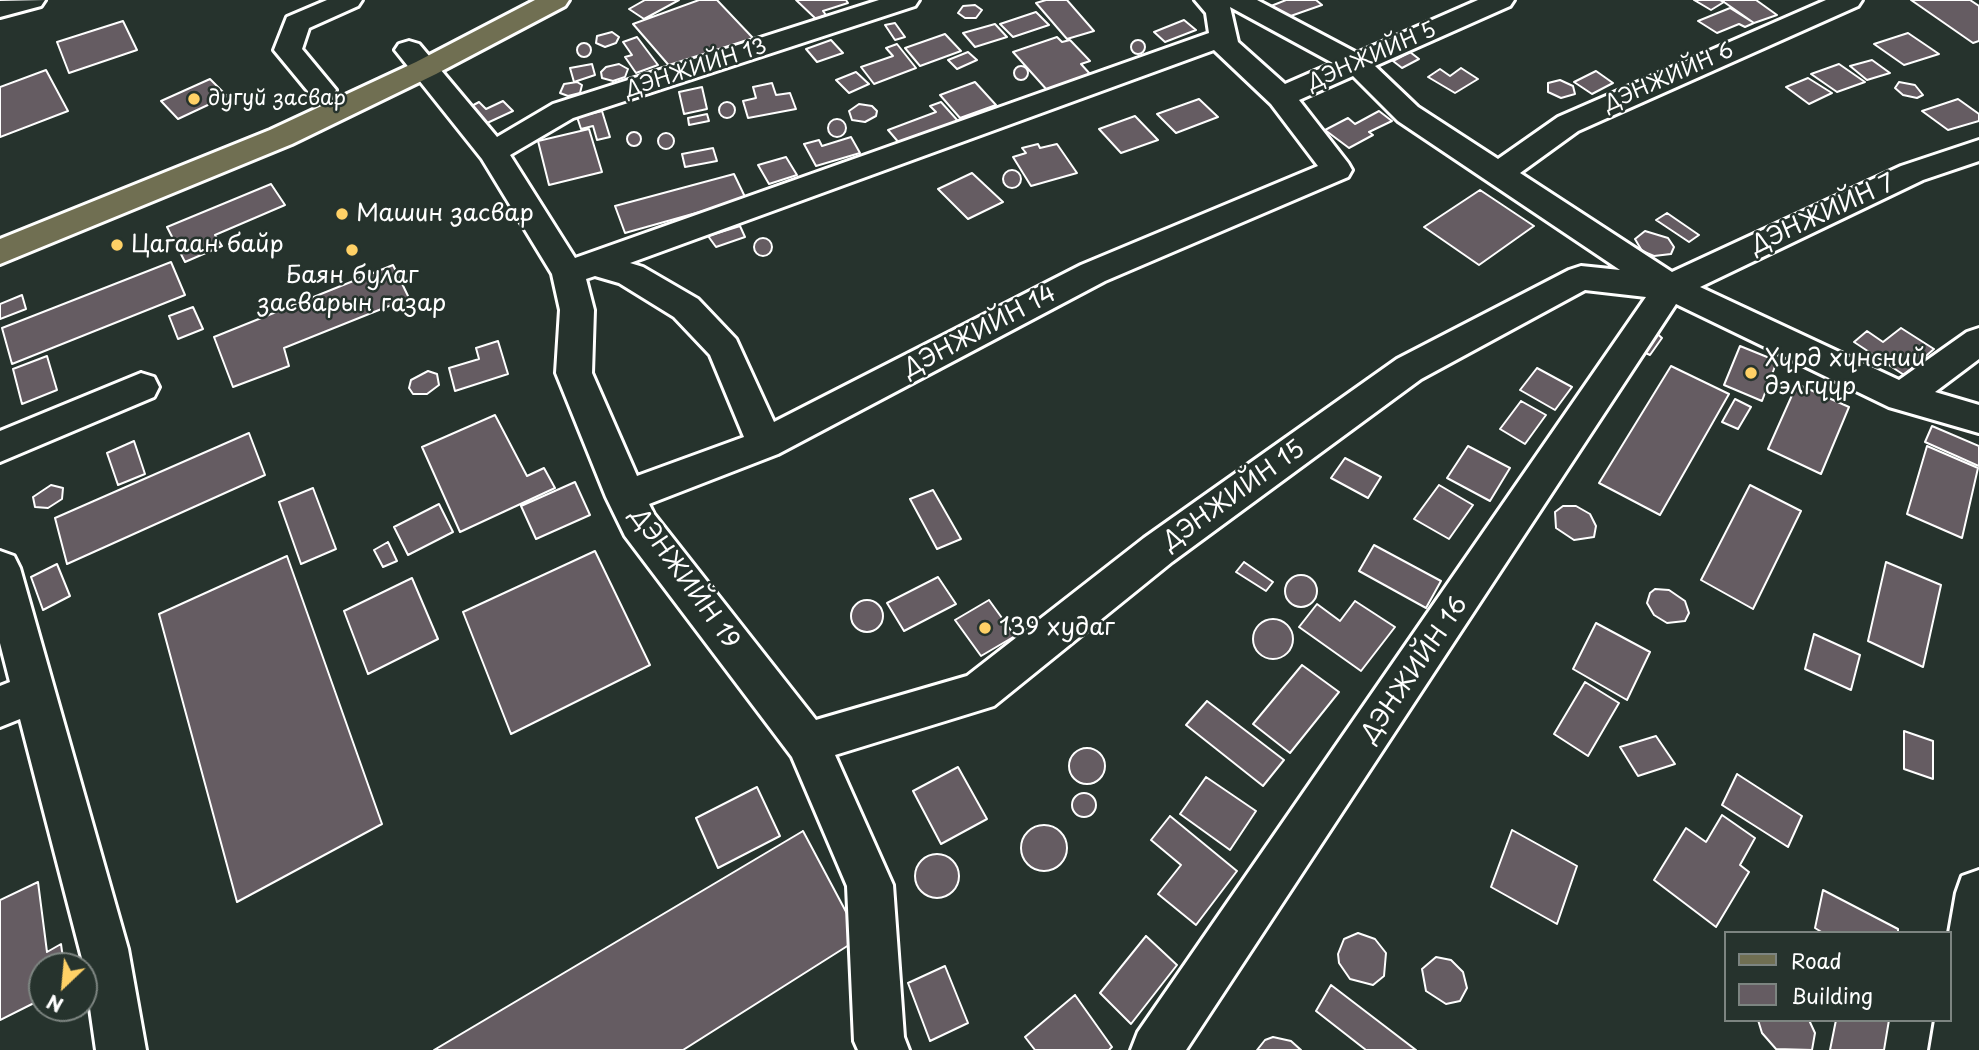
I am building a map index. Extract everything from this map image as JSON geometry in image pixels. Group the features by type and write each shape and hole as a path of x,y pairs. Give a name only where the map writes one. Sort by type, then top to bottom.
{"main road":[{"path":"0,252 281,137 417,59 507,0"},
{"path":"0,225 95,188 322,90 417,59 556,0"}],"street":[{"path":"0,9 32,0"},
{"path":"322,90 288,50 297,23 349,0"},
{"name":"ДЭНЖИЙН 13","path":"493,152 563,111 906,0"},
{"path":"1208,0 1219,11 1226,45 1281,97"},
{"path":"1237,0 1358,65 1408,114 1670,287 1902,397 1979,419"},
{"name":"ДЭНЖИЙН 5","path":"1281,97 1501,0"},
{"name":"ДЭНЖИЙН 6","path":"1498,174 1568,124 1849,0"},
{"path":"581,268 1223,37"},
{"name":"ДЭНЖИЙН 19","path":"417,59 493,152 581,268 574,373 625,498 639,524 807,743 870,885 879,1041 884,1050"},
{"name":"ДЭНЖИЙН 14","path":"625,498 765,444 1093,273 1337,170 1281,97"},
{"name":"ДЭНЖИЙН 7","path":"1670,287 1912,173 1979,150"},
{"path":"581,268 631,275 687,308 724,348 765,444"},
{"name":"ДЭНЖИЙН 15","path":"807,743 979,692 1158,550 1409,369 1581,278 1670,287"},
{"name":"ДЭНЖИЙН 16","path":"1156,1050 1670,287"},
{"path":"1902,397 1979,341"},
{"path":"0,447 141,387"},
{"path":"0,568 17,699 104,950 121,1050"},
{"path":"1955,1050 1979,894"}],"building":[{"path":"645,0 679,0 644,19 629,9"},
{"path":"699,0 717,0 753,38 672,69 633,24"},
{"path":"796,0 846,0 848,3 823,11 826,15 816,19"},
{"path":"1067,0 1094,31 1067,39 1036,3"},
{"path":"1286,0 1316,0 1322,5 1285,18 1271,6"},
{"path":"1694,0 1720,0 1724,2 1711,10"},
{"path":"1721,0 1756,0 1777,15 1754,23"},
{"path":"1911,0 1970,0 1979,6 1979,41 1973,43"},
{"path":"975,5 982,10 976,18 965,18 958,13 963,6"},
{"path":"1730,8 1754,23 1745,27 1739,24 1717,33 1698,21"},
{"path":"1036,12 1049,25 1013,37 1000,24"},
{"path":"1184,20 1196,30 1165,42 1154,32"},
{"path":"123,21 137,50 69,73 57,42"},
{"path":"895,23 905,37 895,40 885,25"},
{"path":"995,24 1007,37 975,47 963,33"},
{"path":"612,32 619,37 616,43 605,47 596,43 597,36"},
{"path":"1908,33 1939,54 1904,65 1874,44"},
{"path":"945,34 961,51 920,66 905,48"},
{"path":"637,37 658,65 636,73 625,57 632,55 623,42"},
{"path":"1057,37 1062,42 1070,40 1090,61 1081,64 1090,74 1047,90 1013,52"},
{"path":"831,40 843,53 817,62 806,49"},
{"path":"1135,40 1141,40 1145,47 1141,54 1135,54 1131,50 1131,44"},
{"path":"584,43 589,45 589,55 584,57 579,55 577,50 579,45"},
{"path":"897,44 916,68 874,84 861,67 893,56 886,48"},
{"path":"968,52 977,60 957,69 948,60"},
{"path":"1410,52 1419,59 1402,68 1393,61"},
{"path":"1872,60 1890,73 1867,80 1850,66"},
{"path":"592,64 595,75 574,82 570,68"},
{"path":"619,64 628,69 625,77 613,81 602,78 601,72 606,67"},
{"path":"1839,64 1865,82 1837,92 1811,74"},
{"path":"1018,66 1024,66 1028,73 1024,80 1018,80 1014,76 1014,70"},
{"path":"1461,68 1478,79 1455,93 1428,77 1440,69 1450,76"},
{"path":"46,70 68,111 0,137 0,87"},
{"path":"1596,71 1613,83 1592,94 1574,82"},
{"path":"856,72 869,84 849,93 836,80"},
{"path":"1808,78 1832,93 1809,104 1786,87"},
{"name":"дугуй засвар","path":"210,79 227,96 178,119 161,101"},
{"path":"1560,80 1573,86 1575,94 1561,98 1548,92 1548,83"},
{"path":"577,82 582,85 580,93 568,96 560,93 564,84"},
{"path":"975,82 996,105 960,118 940,95"},
{"path":"1899,82 1915,85 1923,95 1917,98 1903,95 1895,88"},
{"path":"772,83 776,95 790,93 796,109 748,118 743,101 756,98 753,87"},
{"path":"702,87 707,109 684,114 679,92"},
{"path":"1199,99 1218,117 1176,133 1157,114"},
{"path":"1958,99 1979,114 1979,121 1948,130 1922,111"},
{"path":"503,101 513,111 485,124 468,108 479,102 486,109"},
{"path":"727,102 735,110 727,118 719,110"},
{"path":"941,102 958,121 900,144 888,130 936,112 930,106"},
{"path":"859,104 872,106 877,111 876,116 865,122 852,120 849,111"},
{"path":"602,111 610,137 597,140 593,126 581,129 577,117"},
{"path":"1379,111 1392,121 1369,132 1373,135 1349,148 1325,130 1348,118 1355,124"},
{"path":"707,114 709,121 689,125 688,118"},
{"path":"1135,116 1158,140 1121,153 1099,129"},
{"path":"837,119 843,122 846,128 843,134 837,137 831,134 828,128 831,122"},
{"path":"589,129 602,172 549,185 538,141"},
{"path":"634,132 639,134 639,144 634,146 629,144 627,139 629,134"},
{"path":"666,133 672,135 672,147 666,149 660,147 658,141 660,135"},
{"path":"851,137 860,153 816,166 804,144 819,140 822,146"},
{"path":"1038,144 1040,148 1057,144 1077,173 1031,186 1013,157 1026,153 1022,148"},
{"path":"713,148 717,161 685,167 682,154"},
{"path":"786,157 797,175 769,184 758,165"},
{"path":"1012,170 1018,173 1021,179 1018,185 1012,188 1006,185 1003,179 1006,173"},
{"path":"972,173 1003,202 968,219 938,189"},
{"path":"734,174 746,199 625,233 615,206"},
{"path":"271,184 285,205 215,235 222,246 185,262 167,227"},
{"path":"1480,190 1534,226 1479,265 1424,227"},
{"path":"1667,213 1699,235 1689,242 1656,220"},
{"path":"740,226 745,237 716,247 708,236"},
{"path":"1645,231 1668,238 1674,247 1671,254 1654,256 1642,251 1635,239"},
{"path":"763,238 769,241 772,247 769,253 763,256 757,253 754,247 757,241"},
{"path":"171,262 185,295 12,364 2,328"},
{"path":"393,265 409,298 284,348 289,366 233,387 214,337"},
{"path":"22,295 26,309 0,319 0,304"},
{"path":"193,307 203,329 178,339 169,316"},
{"path":"1901,328 1934,349 1904,375 1854,342 1867,331 1883,342"},
{"path":"1653,330 1662,338 1650,355 1639,350"},
{"path":"498,341 508,374 455,391 449,368 479,359 476,348"},
{"name":"Хүрд хүнсний дэлгүүр","path":"1740,346 1777,361 1762,401 1724,385"},
{"path":"47,356 57,390 22,404 13,369"},
{"path":"1671,366 1729,394 1660,515 1599,483"},
{"path":"1537,368 1572,387 1555,410 1520,390"},
{"path":"428,371 437,374 439,385 427,394 413,394 409,388 411,380"},
{"path":"1797,384 1849,407 1821,474 1768,449"},
{"path":"1735,399 1751,407 1738,429 1722,422"},
{"path":"1521,401 1546,415 1525,444 1500,429"},
{"path":"495,415 527,476 544,468 555,488 460,532 422,447"},
{"path":"1932,426 1979,446 1979,466 1925,442"},
{"path":"249,433 265,475 67,564 55,518"},
{"path":"134,441 145,474 118,485 107,453"},
{"path":"1468,446 1510,468 1490,501 1447,478"},
{"path":"1927,446 1978,468 1962,538 1907,514"},
{"path":"1345,458 1381,477 1368,498 1331,478"},
{"path":"575,482 590,515 536,539 521,506"},
{"path":"51,485 63,488 62,499 48,508 35,507 33,497"},
{"path":"1439,485 1473,505 1449,539 1414,519"},
{"path":"1750,485 1801,511 1753,609 1701,580"},
{"path":"313,488 336,549 301,564 279,502"},
{"path":"933,490 961,539 937,549 910,499"},
{"path":"439,504 453,532 408,555 394,527"},
{"path":"1563,506 1576,506 1590,514 1596,526 1594,537 1574,540 1556,528 1555,512"},
{"path":"388,542 397,561 383,567 374,550"},
{"path":"1374,545 1441,581 1426,608 1359,571"},
{"path":"595,551 650,665 511,734 463,612"},
{"path":"287,556 382,824 237,902 159,614"},
{"path":"1244,562 1273,582 1266,591 1236,572"},
{"path":"1886,562 1941,585 1923,667 1868,641"},
{"path":"57,564 70,596 43,610 31,577"},
{"path":"1301,575 1313,579 1317,591 1313,603 1301,607 1289,603 1285,591 1289,579"},
{"path":"938,577 956,604 904,631 887,603"},
{"path":"412,578 438,639 368,674 344,611"},
{"path":"1655,589 1669,590 1685,601 1689,613 1685,621 1667,623 1654,615 1647,603 1650,593"},
{"path":"867,600 878,605 883,616 878,627 867,632 856,627 851,616 856,605"},
{"name":"139 худаг","path":"989,600 1015,636 981,656 955,620"},
{"path":"1355,601 1395,627 1361,671 1299,627 1317,604 1340,621"},
{"path":"1273,619 1281,620 1287,625 1292,631 1292,647 1287,653 1281,658 1273,659 1265,658 1259,653 1254,647 1253,639 1254,631 1259,625 1265,620"},
{"path":"1596,623 1650,652 1627,700 1573,669"},
{"path":"1814,634 1860,655 1851,690 1805,669"},
{"path":"1302,665 1339,692 1290,753 1253,724"},
{"path":"1585,682 1619,703 1588,756 1554,734"},
{"path":"1207,701 1284,760 1263,786 1186,725"},
{"path":"1904,731 1933,741 1933,779 1904,769"},
{"path":"1656,736 1675,764 1638,776 1620,747"},
{"path":"1087,748 1100,753 1105,766 1100,779 1087,784 1074,779 1069,766 1074,753"},
{"path":"958,767 987,819 941,844 913,791"},
{"path":"1737,774 1802,816 1788,847 1722,805"},
{"path":"1206,777 1256,811 1230,850 1180,814"},
{"path":"757,787 780,836 718,868 696,818"},
{"path":"1084,793 1093,796 1096,805 1093,814 1084,817 1075,814 1072,805 1075,796"},
{"path":"1722,815 1755,838 1740,865 1749,872 1716,927 1654,880 1686,828 1706,842"},
{"path":"1170,816 1237,871 1196,925 1158,894 1181,865 1151,840"},
{"path":"1044,825 1060,832 1067,848 1060,864 1044,871 1028,864 1021,848 1028,832"},
{"path":"1512,830 1577,866 1557,924 1491,887"},
{"path":"803,831 860,938 683,1050 434,1050"},
{"path":"937,854 946,855 953,860 958,867 958,885 953,892 946,897 937,898 928,897 921,892 916,885 915,876 916,867 921,860 928,855"},
{"path":"38,882 47,952 28,952 28,1006 0,1020 0,900"},
{"path":"1823,890 1898,931 1820,931 1815,928"},
{"path":"1358,933 1375,939 1386,953 1384,976 1373,985 1350,979 1339,963 1338,954 1344,939"},
{"path":"1146,936 1177,965 1131,1024 1100,993"},
{"path":"61,944 62,952 47,952"},
{"path":"1436,957 1451,960 1463,972 1467,988 1460,1001 1446,1004 1426,991 1422,969"},
{"path":"945,966 968,1023 930,1041 908,983"},
{"path":"1331,985 1416,1050 1366,1050 1316,1011"},
{"path":"1075,995 1112,1047 1109,1050 1035,1050 1025,1037"},
{"path":"1759,1022 1810,1022 1815,1033 1812,1050 1776,1049 1762,1033"},
{"path":"1836,1022 1889,1022 1884,1050 1830,1050"},
{"path":"1273,1037 1291,1041 1301,1050 1257,1050 1265,1040"}],"place":[{"name":"дугуй засвар","path":"194,99"},
{"name":"Машин засвар","path":"342,214"},
{"name":"Цагаан байр","path":"117,245"},
{"name":"Баян булаг засварын газар","path":"352,250"},
{"name":"Хүрд хүнсний дэлгүүр","path":"1751,373"},
{"name":"139 худаг","path":"985,628"}]}
